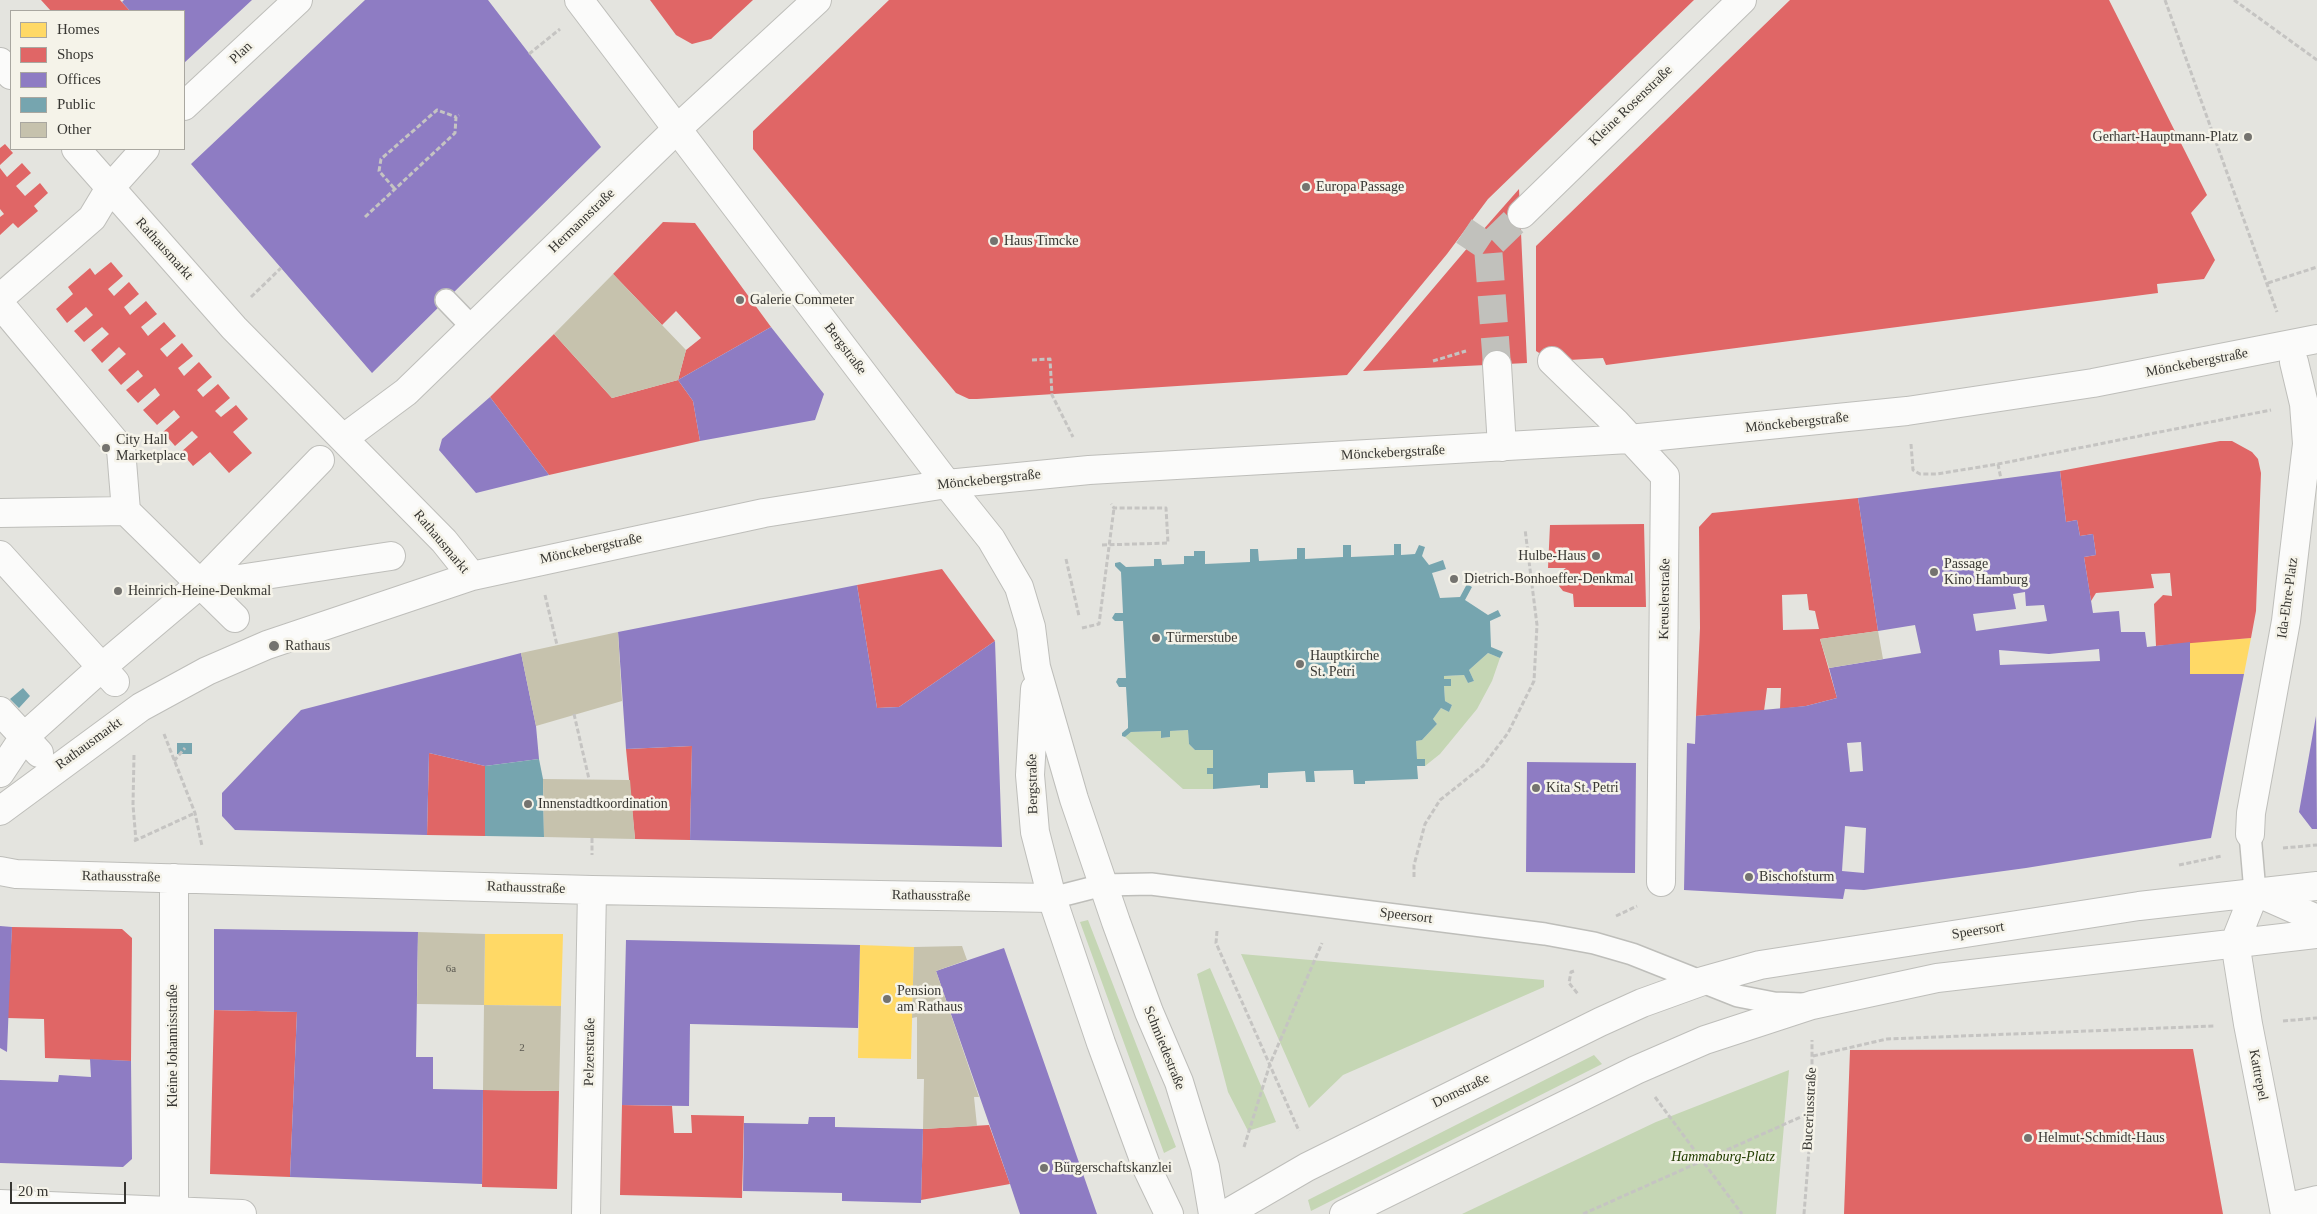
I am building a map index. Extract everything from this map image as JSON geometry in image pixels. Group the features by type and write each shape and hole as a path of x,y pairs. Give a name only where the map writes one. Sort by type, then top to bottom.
{"street":[{"name":"Plan","path":"185,105 298,0"},
{"name":"Bergstraße","path":"579,0 947,484 991,539 1019,587 1031,627 1036,667 1069,781 1103,885"},
{"name":"Hermannstraße","path":"344,438 406,392 678,128 817,0"},
{"name":"Kleine Rosenstraße","path":"1522,214 1603,133 1742,0"},
{"path":"0,62 10,74"},
{"name":"Rathausmarkt","path":"0,811 141,707 207,671 267,645 472,576 444,541 227,320 77,150"},
{"path":"0,298 92,218 110,188 144,150"},
{"path":"0,304 121,449 126,511 199,585 235,618"},
{"name":"Mönckebergstraße","path":"472,576 536,560 764,513 947,484 1089,470 1629,439 1812,422 1998,398 2093,383 2317,339"},
{"name":"Kreuslerstraße","path":"1552,361 1665,476 1661,882"},
{"name":"Ida-Ehre-Platz","path":"2250,834 2251,813 2286,622 2307,444 2304,404 2294,362"},
{"path":"1497,365 1502,447"},
{"path":"0,773 108,674 199,585 320,460"},
{"path":"0,513 126,511"},
{"path":"0,555 108,674"},
{"path":"199,585 391,556"},
{"name":"Bergstraße","path":"1036,667 1030,775 1031,802 1035,832 1052,898"},
{"path":"0,711 31,745"},
{"name":"Rathausstraße","path":"0,870 16,874 592,890 1052,898"},
{"name":"Kleine Johannisstraße","path":"174,878 174,1212"},
{"name":"Schmiedestraße","path":"1103,885 1150,1012 1179,1082 1205,1167 1213,1214"},
{"name":"Speersort","path":"1703,981 1760,965 2139,906 2317,886"},
{"name":"Pelzerstraße","path":"586,1214 592,890"},
{"path":"2235,942 2255,892 2317,919"},
{"path":"1052,898 1101,1043 1147,1168 1169,1214"},
{"name":"Speersort","path":"1812,1004 1937,978 2317,934"},
{"name":"Kattrepel","path":"2235,942 2248,1024 2284,1211 2317,1200"},
{"name":"Domstraße","path":"1226,1214 1307,1167 1600,1022 1642,1003 1703,981"},
{"path":"1344,1214 1645,1066 1705,1040 1812,1004"},
{"path":"0,1204 242,1214"}],"lane":[{"path":"446,300 473,328"},
{"path":"2250,834 2255,892"},
{"name":"Speersort","path":"1052,898 1103,885 1151,884 1187,887 1545,934 1594,943 1632,954 1747,998 1774,1003 1812,1004"}],"path":[{"path":"2165,0 2279,317"},
{"path":"2234,0 2317,60"},
{"path":"365,216 456,133 458,116 437,110 381,159 379,172 394,188"},
{"path":"2268,283 2317,267"},
{"path":"227,320 281,268"},
{"path":"1433,361 1474,348"},
{"path":"1032,360 1050,360 1052,395 1074,439"},
{"path":"1910,439 1913,470 1920,474 1937,474 1998,464 2304,404"},
{"path":"1998,464 2001,479"},
{"path":"1082,628 1099,624 1114,508 1089,470"},
{"path":"1102,546 1168,543 1166,508 1114,508"},
{"path":"1414,877 1414,865 1425,824 1440,800 1483,766 1508,734 1534,681 1537,625 1525,529"},
{"path":"1066,559 1079,616"},
{"path":"536,560 557,645"},
{"path":"574,714 588,779"},
{"path":"161,728 195,813 203,852"},
{"path":"133,805 134,747"},
{"path":"174,760 185,748"},
{"path":"126,841 136,841 195,813"},
{"path":"1216,931 1216,943 1299,1131"},
{"path":"1244,1147 1270,1064 1322,943"},
{"path":"1579,968 1571,972 1569,983 1579,995"},
{"name":"Buceriusstraße","path":"1804,1214 1812,1112 1812,1004"},
{"path":"1813,1056 1887,1039 2248,1024"},
{"path":"1654,1095 1742,1214"},
{"path":"1583,1214 1812,1112"}],"green space":[{"path":"1488,653 1500,658 1492,681 1477,709 1440,754 1425,766 1425,759 1417,759 1416,741 1422,740 1437,724 1433,719 1441,708 1449,712 1452,705 1445,701 1444,686 1451,686 1451,680 1444,679 1444,676 1464,675 1468,683 1474,681 1469,670"},
{"path":"1188,730 1189,744 1195,750 1213,750 1213,768 1207,768 1207,774 1213,774 1213,789 1183,789 1125,737 1131,732 1161,731 1162,738 1170,737 1170,731"},
{"path":"1088,920 1176,1147 1164,1153 1080,922"},
{"path":"1241,954 1544,980 1544,987 1343,1075 1309,1108"},
{"path":"1210,968 1276,1122 1248,1131 1228,1092 1197,974"},
{"path":"1594,1055 1602,1064 1311,1211 1308,1200"},
{"name":"Hammaburg-Platz","path":"1789,1070 1776,1214 1462,1214 1656,1122"}],"building: Homes":[{"path":"2251,638 2244,674 2190,674 2190,642"},
{"path":"485,934 563,934 561,1006 484,1005"},
{"path":"860,945 914,947 911,1059 858,1058"}],"building: Shops":[{"path":"41,0 120,0 129,10 50,10"},
{"path":"650,0 753,0 711,39 692,44 676,35"},
{"path":"889,0 1694,0 1488,199 1447,254 1347,375 969,399 956,393 753,149 753,131"},
{"path":"1790,0 2109,0 2207,195 2191,213 2215,260 2204,279 2157,284 2158,293 1606,365 1603,358 1552,361 1536,351 1536,246"},
{"path":"5,144 13,153 0,165 0,148"},
{"path":"22,163 31,173 16,186 25,196 40,183 48,193 34,206 38,211 18,228 13,223 0,235 0,217 4,214 0,209 0,168 7,177"},
{"path":"1519,189 1527,363 1363,371 1475,239"},
{"path":"663,222 695,223 771,327 678,380 686,350 701,338 676,311 662,325 613,274"},
{"path":"111,262 123,276 108,289 114,296 129,282 139,294 124,307 130,315 146,301 157,314 141,327 148,336 164,322 176,336 160,349 167,357 182,343 193,356 178,368 184,376 199,362 212,377 197,390 203,397 218,384 230,398 215,411 221,417 236,405 248,419 233,432 252,453 229,473 210,452 193,466 181,452 198,437 192,431 175,446 163,432 180,417 174,410 157,425 143,410 160,395 155,388 138,403 126,390 143,376 138,370 121,385 108,370 126,354 119,347 102,363 91,350 109,334 102,327 84,342 74,331 93,315 86,307 67,323 56,309 73,294 68,287 90,268 95,275"},
{"path":"554,334 612,398 678,380 693,401 700,441 549,475 490,397"},
{"path":"2220,441 2232,441 2252,452 2258,459 2261,473 2256,611 2251,638 2156,646 2154,604 2163,595 2172,596 2170,573 2151,574 2154,588 2096,593 2091,601 2084,557 2096,555 2093,534 2080,536 2077,520 2066,522 2060,471"},
{"path":"1858,498 1878,631 1820,639 1837,698 1806,706 1780,709 1781,688 1767,688 1764,711 1696,716 1700,628 1699,527 1712,513","holes":["1807,594 1809,610 1815,611 1819,629 1783,630 1782,595"]},
{"name":"Hulbe-Haus","path":"1644,524 1646,607 1574,607 1573,594 1563,591 1559,586 1560,573 1566,568 1548,568 1550,525"},
{"path":"942,569 995,641 899,707 877,708 857,585"},
{"path":"692,746 690,840 635,839 626,749"},
{"path":"429,753 485,766 485,836 427,835"},
{"path":"12,927 122,929 132,938 131,1061 45,1058 44,1019 7,1018"},
{"path":"214,1010 297,1012 290,1177 210,1174"},
{"name":"Helmut-Schmidt-Haus","path":"2193,1049 2223,1214 1844,1214 1850,1050"},
{"path":"483,1090 559,1091 557,1189 482,1187"},
{"path":"622,1105 672,1106 674,1133 692,1133 691,1115 744,1116 742,1198 620,1195"},
{"path":"989,1125 1010,1184 921,1200 923,1129"}],"building: Offices":[{"path":"124,0 252,0 185,62 185,10 129,10 122,2"},
{"path":"365,0 488,0 601,147 372,373 191,164"},
{"path":"771,327 824,394 815,420 700,441 693,401 678,380"},
{"path":"490,397 549,475 476,493 439,450 442,439"},
{"path":"2060,471 2066,522 2077,520 2080,536 2093,534 2096,555 2084,557 2093,613 2119,611 2121,632 2145,632 2147,647 2190,642 2190,674 2244,674 2211,838 2026,868 1864,890 1845,889 1843,899 1684,890 1687,743 1695,744 1696,716 1806,706 1837,698 1829,668 1921,653 1915,625 1878,631 1858,498","holes":["2025,592 2026,606 2044,605 2047,621 1976,631 1973,614 2016,609 2013,594","2099,649 2100,661 2000,665 1999,650 2049,654","1861,742 1863,771 1850,772 1847,743","1845,826 1866,828 1864,873 1842,871"]},
{"path":"857,585 877,708 899,707 995,641 1002,847 690,840 692,746 626,749 618,632"},
{"path":"521,653 536,726 539,759 485,766 429,753 427,835 235,830 222,816 222,793 301,710"},
{"path":"2316,716 2317,829 2312,829 2299,812"},
{"path":"1527,762 1636,763 1635,873 1526,872"},
{"path":"0,926 12,927 7,1052 0,1048"},
{"path":"214,929 418,932 416,1057 433,1057 433,1089 483,1090 482,1184 290,1177 297,1012 214,1010"},
{"path":"626,940 860,945 858,1028 690,1024 689,1106 622,1105"},
{"path":"1004,948 1097,1214 1020,1214 936,971"},
{"path":"90,1059 131,1061 132,1159 123,1167 0,1163 0,1080 58,1082 59,1075 91,1077"},
{"path":"809,1117 835,1117 835,1127 923,1129 921,1203 842,1201 842,1193 743,1191 744,1123 808,1124"}],"building: Public":[{"name":"Hauptkirche St. Petri","path":"1394,544 1401,544 1401,555 1415,554 1419,545 1425,547 1422,556 1429,565 1443,560 1446,569 1432,573 1440,598 1460,597 1467,584 1472,587 1465,600 1488,615 1498,610 1501,616 1490,621 1491,647 1503,652 1500,658 1488,653 1469,670 1474,681 1468,683 1464,675 1444,676 1444,679 1451,679 1451,686 1444,686 1445,701 1452,705 1449,712 1441,708 1433,719 1437,724 1422,740 1416,741 1417,759 1425,759 1425,766 1417,766 1418,779 1365,781 1365,784 1354,784 1353,770 1314,771 1315,782 1306,782 1305,771 1268,773 1268,788 1260,788 1260,785 1213,789 1213,774 1207,774 1207,768 1213,768 1213,750 1195,750 1189,744 1188,730 1170,731 1170,737 1161,738 1161,731 1131,732 1125,737 1122,736 1122,733 1128,728 1128,721 1126,687 1119,687 1116,682 1118,678 1126,678 1123,621 1115,621 1112,618 1115,613 1123,613 1121,572 1115,566 1115,563 1120,562 1126,567 1154,566 1154,559 1161,559 1162,565 1184,564 1184,556 1194,556 1194,551 1205,551 1205,564 1250,562 1250,549 1258,549 1259,561 1297,559 1297,548 1305,548 1305,559 1343,557 1343,545 1351,545 1351,557 1394,555"},
{"path":"23,688 30,696 19,708 10,699"},
{"path":"177,743 192,743 192,754 177,754"},
{"path":"539,759 543,779 544,837 485,836 485,766"}],"building: Other":[{"path":"613,274 686,350 678,380 612,398 554,334"},
{"path":"1878,631 1883,659 1829,668 1820,639"},
{"path":"618,632 622,701 536,726 521,653"},
{"path":"543,779 630,780 635,839 544,837"},
{"path":"418,932 485,934 484,1005 417,1004"},
{"path":"962,946 967,960 936,971 979,1097 974,1097 977,1126 923,1129 924,1079 917,1079 917,1017 912,1018 914,947"},
{"path":"484,1005 561,1006 559,1091 483,1090"}],"tunnel":[{"path":"1497,365 1488,247 1522,214"},
{"path":"1464,231 1488,247"}],"place":[{"name":"Gerhart-Hauptmann-Platz","path":"2248,137"},
{"name":"Europa Passage","path":"1306,187"},
{"name":"Haus Timcke","path":"994,241"},
{"name":"Galerie Commeter","path":"740,300"},
{"name":"City Hall Marketplace","path":"106,448"},
{"name":"Hulbe-Haus","path":"1596,556"},
{"name":"Passage Kino Hamburg","path":"1934,572"},
{"name":"Dietrich-Bonhoeffer-Denkmal","path":"1454,579"},
{"name":"Heinrich-Heine-Denkmal","path":"118,591"},
{"name":"Türmerstube","path":"1156,638"},
{"name":"Rathaus","path":"274,646"},
{"name":"Hauptkirche St. Petri","path":"1300,664"},
{"name":"Kita St. Petri","path":"1536,788"},
{"name":"Innenstadtkoordination","path":"528,804"},
{"name":"Bischofsturm","path":"1749,877"},
{"name":"Pension am Rathaus","path":"887,999"},
{"name":"Helmut-Schmidt-Haus","path":"2028,1138"},
{"name":"Bürgerschaftskanzlei","path":"1044,1168"}]}
